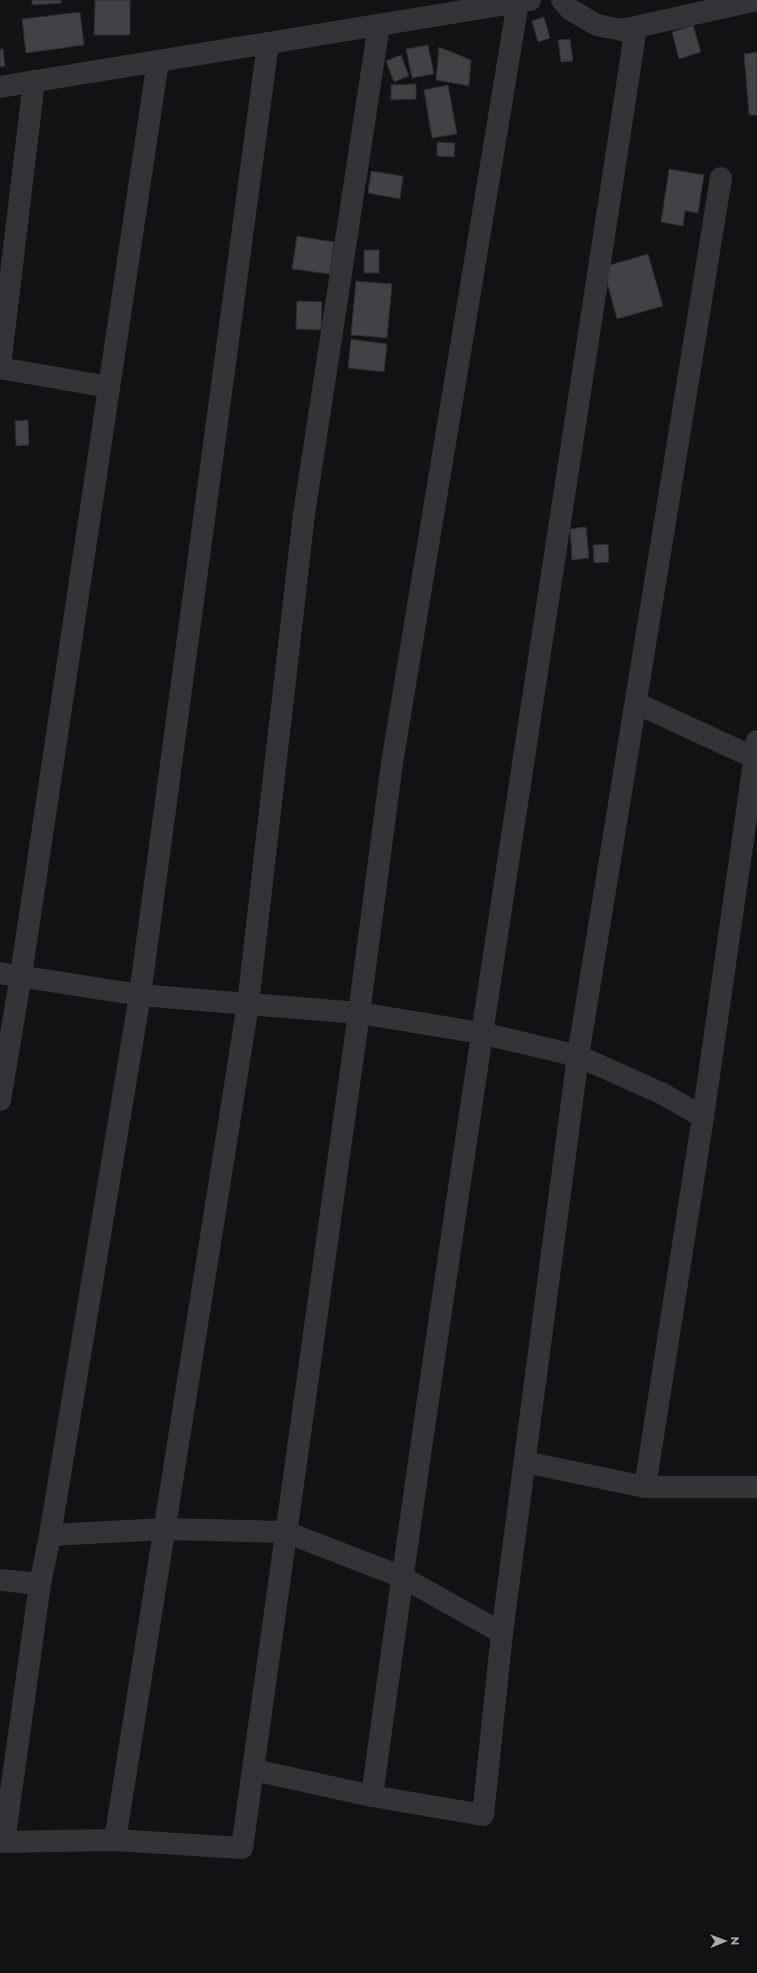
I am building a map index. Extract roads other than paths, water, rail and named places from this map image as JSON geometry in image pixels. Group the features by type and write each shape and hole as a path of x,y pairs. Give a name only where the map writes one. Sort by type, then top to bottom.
{"street":[{"path":"562,0 571,10 597,25 622,30 757,0"},
{"path":"0,87 34,81 524,1 392,763 359,1013 242,1848 115,1840 2,1842 40,1584 50,1535 140,996 268,43"},
{"path":"115,1840 248,1004 304,514 379,25"},
{"path":"372,1796 402,1577 481,1033 636,27"},
{"path":"0,1100 10,974 109,387 158,61"},
{"path":"34,81 0,367 109,387"},
{"path":"254,1770 372,1796 483,1815 502,1633 578,1056 721,178"},
{"path":"636,703 756,752 703,1117 645,1487"},
{"path":"10,974 140,996 359,1013 481,1033 578,1056 663,1094 703,1117"},
{"path":"525,1462 645,1487 757,1487"},
{"path":"50,1535 165,1529 286,1532 402,1577 502,1633"},
{"path":"0,1580 40,1584"}]}
